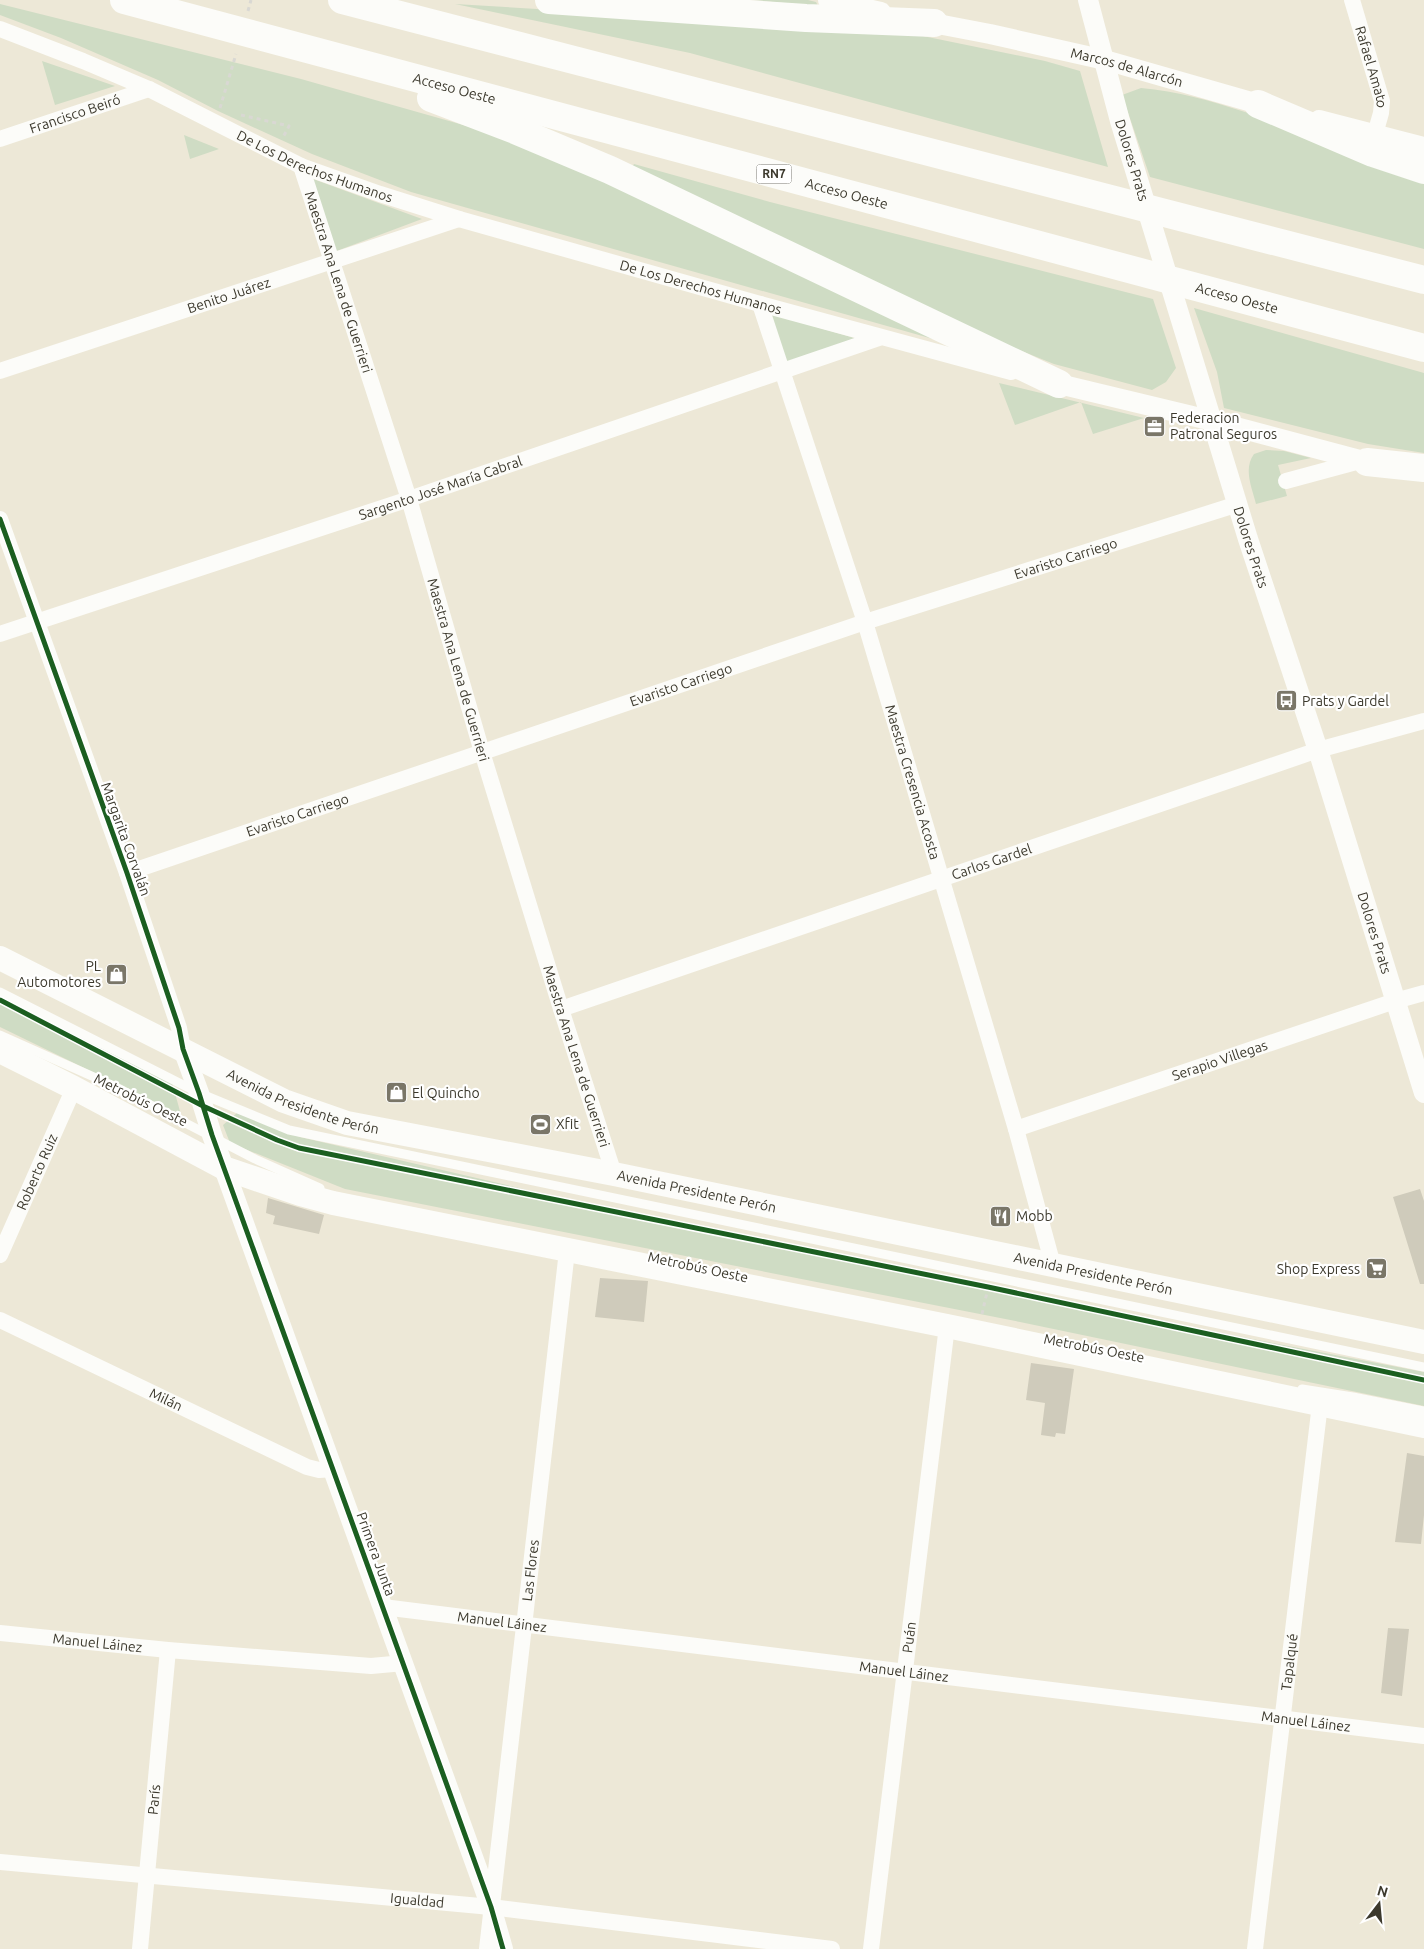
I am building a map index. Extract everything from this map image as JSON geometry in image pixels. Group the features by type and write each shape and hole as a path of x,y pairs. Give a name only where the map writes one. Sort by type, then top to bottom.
{"highway":[{"name":"Acceso Oeste","path":"124,0 1424,348"},
{"path":"342,0 1424,280"},
{"path":"549,0 806,18 934,24"},
{"path":"289,44 515,130 610,170 1058,384"},
{"path":"1258,104 1373,153 1424,170"},
{"path":"1363,461 1424,468"}],"main road":[{"name":"Avenida Presidente Perón","path":"0,958 284,1101 339,1120 614,1174 1424,1342"},
{"path":"0,1051 224,1168 300,1194 333,1203 947,1326 1424,1426"}],"street":[{"name":"Marcos de Alarcón","path":"828,0 1105,60 1258,104 1424,147"},
{"name":"Dolores Prats","path":"1088,0 1120,121 1238,504 1318,750 1424,1093"},
{"name":"Rafael Amato","path":"1352,0 1382,101 1375,134"},
{"name":"De Los Derechos Humanos","path":"0,29 149,89 301,166 459,219 879,338 1213,421 1424,478"},
{"name":"Francisco Beiró","path":"0,140 149,89"},
{"name":"Maestra Ana Lena de Guerrieri","path":"301,166 409,499 482,752 614,1174"},
{"name":"Benito Juárez","path":"0,371 459,219"},
{"name":"Maestra Cresencia Acosta","path":"760,304 865,622 1016,1129 1053,1265"},
{"name":"Sargento José María Cabral","path":"0,634 409,499 879,338"},
{"path":"1286,481 1363,461"},
{"name":"Evaristo Carriego","path":"127,873 865,622 1238,504"},
{"name":"Margarita Corvalán","path":"0,519 127,873 179,1028 183,1049 200,1093 224,1168"},
{"name":"Carlos Gardel","path":"561,1009 1318,750 1424,721"},
{"name":"Serapio Villegas","path":"1016,1129 1395,1001 1424,993"},
{"name":"Roberto Ruiz","path":"0,1255 74,1088"},
{"name":"Primera Junta","path":"224,1168 404,1663 491,1907 503,1949"},
{"name":"Las Flores","path":"487,1949 567,1251"},
{"name":"Milán","path":"0,1320 307,1467 318,1470 333,1468"},
{"name":"Puán","path":"871,1949 947,1326"},
{"name":"Tapalqué","path":"1255,1949 1320,1404"},
{"name":"Manuel Láinez","path":"383,1607 1424,1736"},
{"name":"Manuel Láinez","path":"0,1633 168,1650 371,1666 404,1663"},
{"name":"París","path":"140,1949 168,1650"},
{"name":"Igualdad","path":"0,1862 491,1907 832,1949"}],"lane":[{"path":"0,992 32,1010 200,1093 289,1130 1424,1367"},
{"name":"Metrobús Oeste","path":"0,1034 114,1086 297,1179 327,1190"},
{"name":"Metrobús Oeste","path":"608,1248 1214,1372"},
{"path":"1291,1387 1353,1397 1424,1412"}],"path":[{"path":"246,18 251,0"},
{"path":"228,112 220,110 238,46"},
{"path":"237,114 288,126"},
{"path":"978,1286 996,1289"}],"green space":[{"path":"752,0 808,0 816,2 818,6"},
{"path":"0,4 301,79 495,134 568,162 965,348 411,192 312,154 218,111 158,80 61,38 0,15"},
{"path":"455,4 851,28 913,34 1045,61 1080,71 1108,167 690,53"},
{"path":"42,61 115,86 55,105"},
{"path":"1141,88 1207,100 1268,119 1424,178 1424,249 1150,177 1122,95"},
{"path":"184,135 219,149 190,159"},
{"path":"634,164 770,202 1153,299 1176,368 1166,382 1152,390 1054,364 905,304 632,167"},
{"path":"305,176 422,219 334,252"},
{"path":"1194,308 1424,373 1424,453 1368,444 1224,408 1217,372"},
{"path":"768,313 858,339 786,363"},
{"path":"999,383 1080,402 1015,425"},
{"path":"1081,403 1144,418 1093,434"},
{"path":"1266,450 1284,451 1311,458 1278,465 1287,496 1256,504 1249,479 1249,466 1254,454"},
{"path":"0,994 172,1082 181,1115 0,1027"},
{"path":"237,1113 300,1137 777,1248 1424,1372 1424,1406 1020,1322 345,1189 230,1143 223,1125"}],"building":[{"path":"1420,1189 1424,1201 1424,1284 1420,1284 1393,1197"},
{"path":"268,1198 324,1215 319,1234 273,1224 275,1216 266,1213"},
{"path":"600,1278 648,1281 644,1322 595,1317"},
{"path":"1031,1363 1074,1369 1065,1434 1056,1433 1055,1437 1041,1435 1045,1403 1026,1400"},
{"path":"1407,1453 1424,1456 1424,1515 1421,1544 1395,1542"},
{"path":"1388,1628 1409,1629 1402,1696 1381,1693"}],"cycle path":[{"path":"0,519 127,873 179,1028 183,1049 212,1135 491,1907 503,1949"},
{"path":"0,1000 203,1106 299,1148 988,1287 1424,1380"}],"place":[{"name":"Federacion Patronal Seguros","path":"1154,426"},
{"name":"Prats y Gardel","path":"1286,701"},
{"name":"PL Automotores","path":"117,974"},
{"name":"El Quincho","path":"396,1093"},
{"name":"Xfit","path":"540,1124"},
{"name":"Mobb","path":"1000,1216"},
{"name":"Shop Express","path":"1376,1269"}]}
